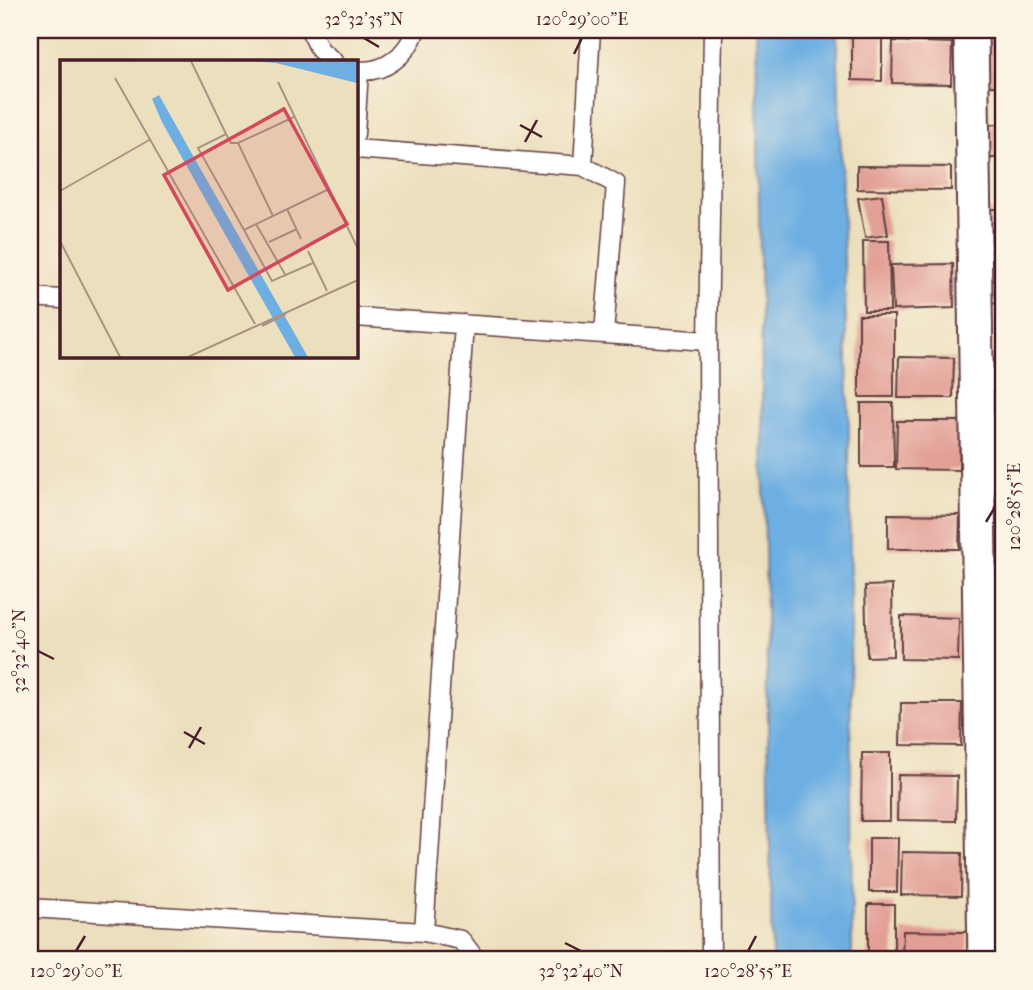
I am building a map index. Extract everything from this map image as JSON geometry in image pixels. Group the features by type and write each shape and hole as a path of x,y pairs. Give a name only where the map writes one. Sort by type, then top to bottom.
{"street":[{"path":"971,30 985,960"}],"lane":[{"path":"310,30 320,50 332,60"},
{"path":"357,70 378,69 395,61 408,48 416,30"},
{"path":"583,166 591,30"},
{"path":"711,960 708,341 713,30"},
{"path":"357,149 583,166 616,184 604,334"},
{"path":"30,297 60,299"},
{"path":"357,317 708,341"},
{"path":"424,932 464,324"},
{"path":"30,908 424,932 461,940 473,960"}],"water":[{"path":"756,30 837,30 849,425 852,960 772,960"}],"building":[{"path":"852,30 882,30 882,81 852,80"},
{"path":"980,37 1003,37 1003,86 981,86"},
{"path":"893,41 952,43 951,84 892,83"},
{"path":"1003,124 1003,158 982,158 981,125"},
{"path":"857,166 951,167 951,190 857,189"},
{"path":"882,195 888,235 865,238 858,198"},
{"path":"983,209 1003,209 1003,231 983,231"},
{"path":"863,241 889,241 890,311 864,311"},
{"path":"984,263 1003,263 1003,304 984,303"},
{"path":"953,264 954,308 893,310 891,265"},
{"path":"859,315 894,315 894,397 859,397"},
{"path":"899,357 954,358 953,398 898,398"},
{"path":"987,363 1003,363 1003,393 988,394"},
{"path":"861,403 893,403 894,467 861,467"},
{"path":"985,418 1003,418 1003,467 984,467"},
{"path":"897,421 960,421 959,470 896,469"},
{"path":"1003,512 1003,543 987,544 986,513"},
{"path":"888,514 960,515 959,549 888,549"},
{"path":"892,585 893,656 867,657 865,586"},
{"path":"901,616 959,618 958,660 901,659"},
{"path":"993,634 1003,634 1003,662 993,662"},
{"path":"901,703 962,703 961,746 900,745"},
{"path":"995,745 1003,745 1003,764 995,764"},
{"path":"862,753 890,753 890,821 861,821"},
{"path":"898,775 957,776 956,821 897,820"},
{"path":"995,787 1003,787 1003,812 995,812"},
{"path":"999,819 1003,819 1003,841 999,841"},
{"path":"869,838 898,838 897,892 869,892"},
{"path":"902,852 962,853 961,896 901,895"},
{"path":"868,904 894,904 894,960 868,960"},
{"path":"903,931 968,932 967,960 902,960"}]}
